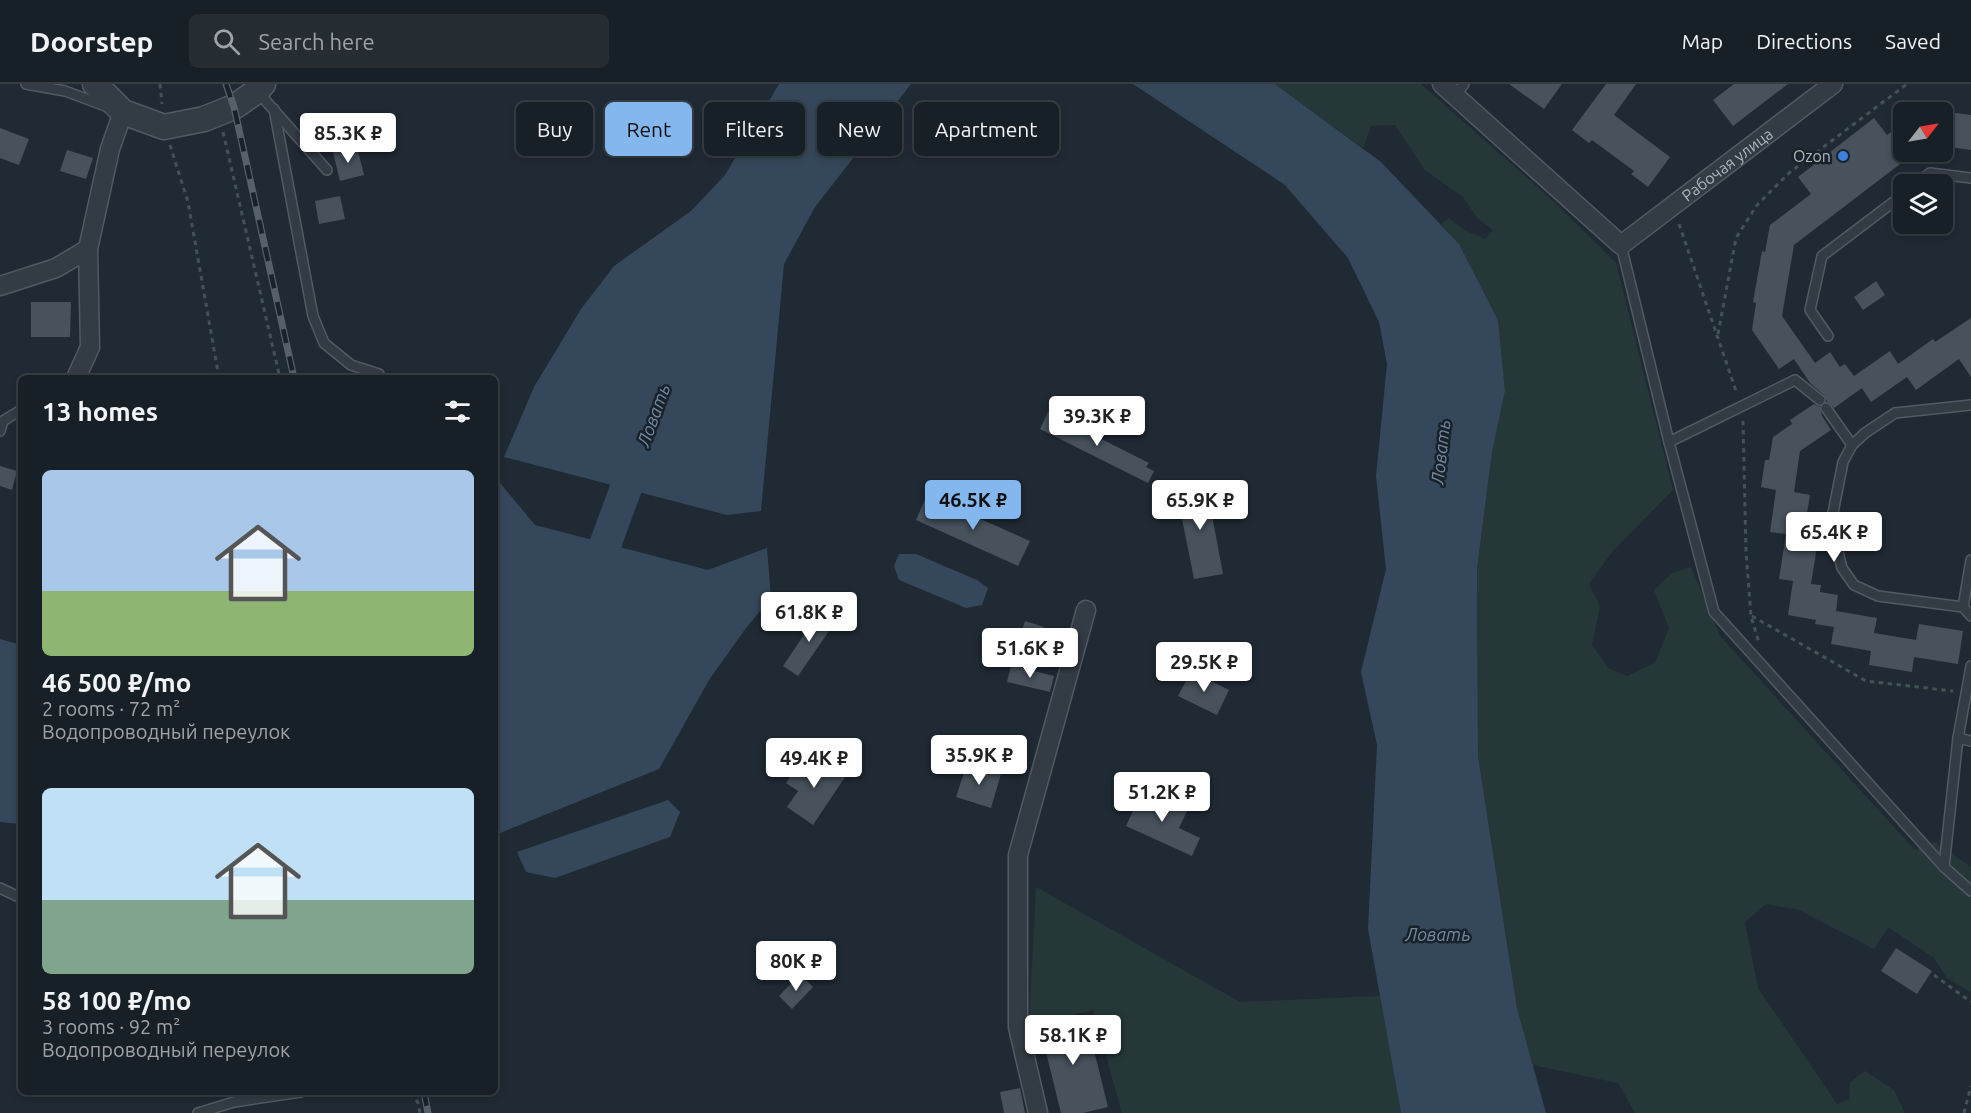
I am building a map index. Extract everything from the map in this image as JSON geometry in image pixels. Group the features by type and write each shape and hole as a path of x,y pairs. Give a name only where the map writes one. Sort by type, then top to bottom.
{"street":[{"path":"95,84 123,112 164,127 204,119 223,111 260,87"},
{"name":"Рабочая улица","path":"1621,244 1833,84"},
{"path":"1451,87 1621,244"},
{"path":"77,375 90,347 88,249 110,149 123,112"},
{"path":"0,286 56,268 88,249"},
{"path":"1038,1113 1018,1027 1018,855 1086,610"}],"lane":[{"path":"26,84 65,91 123,112"},
{"path":"260,87 274,109 327,170"},
{"path":"274,109 313,316 324,343 351,365 379,374"},
{"path":"1953,176 1971,178"},
{"path":"1828,336 1810,310 1822,256 1893,202"},
{"path":"1621,244 1669,442 1714,612 1944,867 1971,891"},
{"path":"1669,442 1795,380 1820,400"},
{"path":"1971,405 1895,413 1865,433 1852,445 1843,462 1831,523 1842,568 1854,585 1878,596 1963,608 1971,616"},
{"path":"1826,408 1852,445"},
{"path":"0,431 3,421 18,412"},
{"path":"1963,608 1971,560"},
{"path":"1944,867 1958,738 1971,666"},
{"path":"1958,738 1971,741"},
{"path":"0,888 18,897"},
{"path":"198,1113 234,1102 281,1095"}],"path":[{"path":"1717,336 1736,238 1757,205 1789,173 1907,84"},
{"path":"223,111 279,375"},
{"path":"164,127 188,202 218,375"},
{"path":"1673,205 1741,407 1746,552 1751,616 1759,638 1761,664"},
{"path":"1751,616 1866,681 1966,693"},
{"path":"1934,975 1971,1002"},
{"path":"1964,1113 1971,1086"},
{"path":"414,1095 420,1113"}],"green space":[{"path":"1275,84 1421,84 1551,199 1616,263 1673,490 1612,552 1589,584 1600,606 1592,645 1608,668 1627,676 1655,663 1669,628 1654,590 1672,573 1691,567 1720,636 1915,850 1935,842 1971,867 1971,992 1947,978 1934,958 1888,927 1874,949 1799,910 1766,904 1745,922 1758,988 1837,1104 1850,1099 1850,1082 1865,1071 1894,1090 1905,1113 1635,1113 1618,1083 1533,1065 1517,1008 1478,756 1477,569 1492,452 1505,391 1498,320 1459,244 1441,224 1449,218 1464,230 1485,239 1493,230 1477,218 1463,197 1425,170 1395,125 1371,126 1363,148"},
{"path":"1036,887 1240,1002 1380,996 1401,1113 1122,1113 1093,1010 1029,1025"}],"water":[{"name":"Ловать","path":"779,84 911,84 897,102 817,102 817,156 855,156 815,207 784,264 761,511 727,515 504,457 534,387 581,309 614,266 691,211 725,175 736,156 805,156 805,102 768,102"},
{"name":"Ловать","path":"1133,84 1275,84 1381,162 1459,244 1498,320 1505,391 1492,452 1477,569 1478,756 1517,1008 1546,1113 1401,1113 1368,929 1377,745 1361,672 1386,569 1376,476 1387,364 1379,322 1348,258 1285,185"},
{"path":"498,481 535,525 708,570 767,548 771,598 746,628 709,680 659,769 498,834"},
{"path":"899,554 916,554 977,580 988,588 982,605 966,608 899,580 894,566"},
{"path":"0,639 18,644 18,824 0,822"},
{"path":"668,800 680,812 670,837 555,878 526,872 517,852"}],"building":[{"path":"1509,84 1562,84 1544,109"},
{"path":"1606,84 1636,84 1614,115 1670,157 1648,187 1631,174 1634,171 1592,140 1589,143 1572,130"},
{"path":"1734,84 1788,84 1733,126 1713,100"},
{"path":"1953,113 1971,115 1971,150 1953,148"},
{"path":"1874,118 1887,135 1893,131 1893,162 1903,162 1794,245 1782,316 1815,363 1830,352 1840,367 1845,364 1854,376 1890,351 1898,364 1933,339 1935,342 1971,318 1971,377 1959,359 1916,390 1907,377 1871,402 1862,388 1834,408 1810,383 1794,359 1779,369 1752,330 1756,303 1753,302 1762,251 1765,252 1770,225 1811,194 1798,177"},
{"path":"0,128 29,139 19,165 0,158"},
{"path":"357,147 364,175 340,181 333,152"},
{"path":"67,150 93,158 86,179 60,171"},
{"path":"340,196 345,219 319,224 315,201"},
{"path":"1876,281 1885,295 1863,310 1854,297"},
{"path":"31,302 71,302 70,337 31,337"},
{"path":"1814,404 1820,407 1822,416 1831,430 1800,451 1794,492 1810,495 1803,537 1818,540 1811,584 1821,585 1820,592 1838,595 1836,611 1877,618 1874,633 1916,640 1919,624 1963,631 1958,664 1914,657 1912,672 1869,665 1871,651 1831,644 1834,627 1815,624 1816,620 1788,615 1793,581 1779,579 1786,534 1770,532 1776,490 1761,487 1765,460 1769,460 1773,437 1792,424 1790,420"},
{"path":"1048,412 1149,463 1146,467 1154,471 1148,483 1040,429"},
{"path":"0,466 17,471 12,490 0,486"},
{"path":"1206,483 1223,574 1194,579 1176,489"},
{"path":"927,495 1030,541 1018,566 916,520"},
{"path":"820,611 836,621 798,676 783,666"},
{"path":"1025,621 1044,627 1039,640 1021,634"},
{"path":"1011,665 1054,676 1050,692 1007,682"},
{"path":"1191,671 1229,690 1217,715 1178,696"},
{"path":"821,758 847,774 813,825 787,807 798,791 786,783 798,765 811,773"},
{"path":"967,763 1001,774 991,808 956,797"},
{"path":"1142,791 1187,811 1179,828 1200,838 1192,856 1126,826"},
{"path":"1896,948 1932,971 1917,994 1881,971"},
{"path":"800,974 813,987 792,1009 779,996"},
{"path":"1086,1018 1108,1107 1083,1113 1061,1113 1044,1044 1037,1045 1033,1030"},
{"path":"1020,1088 1025,1113 1004,1113 1000,1092"}],"waterway":[{"name":"Ловать","path":"591,583 640,450"}],"railway":[{"path":"226,84 234,107 293,375"},
{"path":"425,1095 428,1113"}],"place":[{"name":"Ozon","path":"1843,156"}]}
